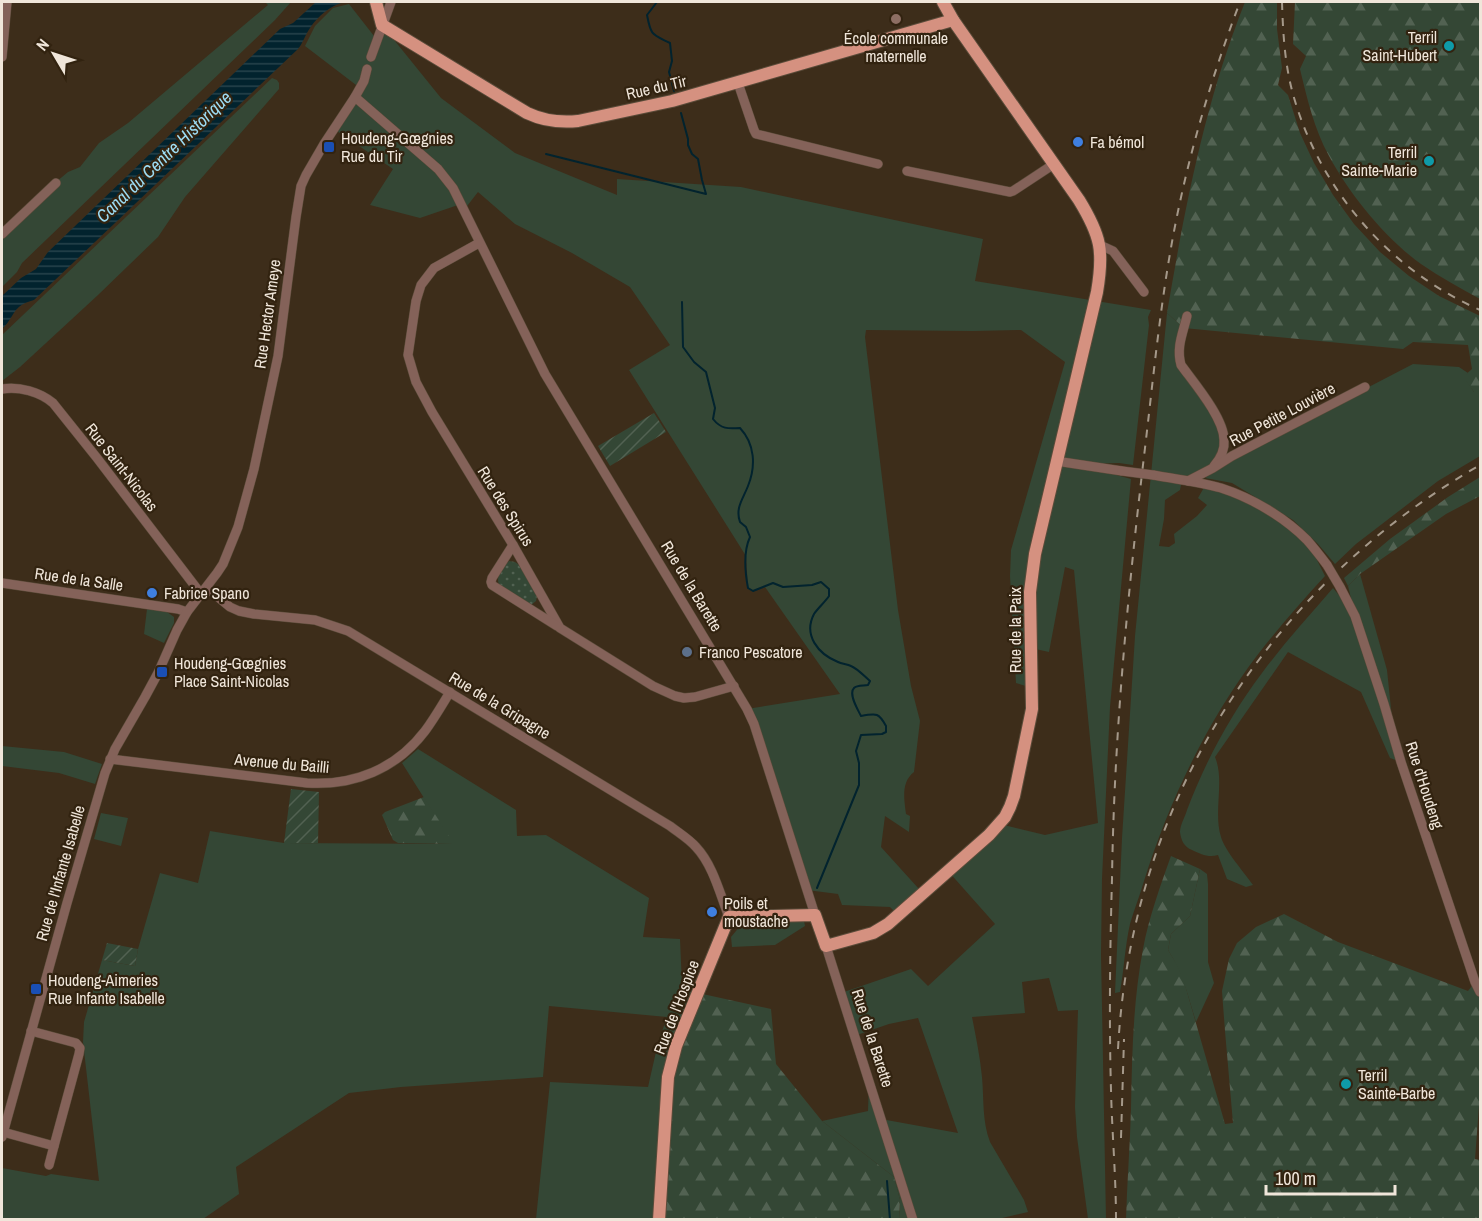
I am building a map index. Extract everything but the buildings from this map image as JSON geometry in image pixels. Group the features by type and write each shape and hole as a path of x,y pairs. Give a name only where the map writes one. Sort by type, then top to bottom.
{"main road":[{"path":"376,2 382,26"},
{"name":"Rue de la Paix","path":"826,946 873,933 888,924 989,835 1005,817 1010,807 1032,709 1030,592 1032,571 1101,267 1100,245 1079,200 943,2"},
{"name":"Rue du Tir","path":"382,26 527,113 538,118 563,122 578,121 672,101 954,20"},
{"path":"729,917 815,915"},
{"name":"Rue de la Barette","path":"815,915 826,946"},
{"name":"Rue de l'Hospice","path":"659,1220 668,1077 676,1046 729,917"}],"street":[{"path":"371,57 391,2"},
{"path":"2,57 5,8"},
{"name":"Rue Hector Ameye","path":"204,591 223,564 254,470 278,356 301,186 324,144 355,97 364,81 367,69"},
{"path":"738,83 756,134 878,164"},
{"name":"Rue de la Barette","path":"355,97 438,169 453,188 545,374 747,709 754,723 815,915"},
{"path":"907,171 1013,192 1054,164"},
{"path":"2,234 56,183"},
{"name":"Rue des Spirus","path":"479,243 434,268 421,285 414,311 408,355 416,382 432,412 513,545 560,628 653,686 675,696 695,698 734,686"},
{"path":"1100,245 1113,251 1144,292"},
{"name":"Rue Petite Louvière","path":"1187,316 1179,345 1181,365 1217,417 1224,439 1223,451 1213,468"},
{"name":"Rue Petite Louvière","path":"1188,481 1365,387"},
{"name":"Rue Saint-Nicolas","path":"2,389 14,388 27,391 44,397 53,404 204,591"},
{"name":"Rue d'Houdeng","path":"1056,461 1206,484 1236,494 1276,515 1307,540 1327,565 1355,616 1442,885 1480,992"},
{"path":"513,545 492,578 492,585 560,628"},
{"name":"Rue de la Salle","path":"2,583 187,612"},
{"name":"Rue de l'Infante Isabelle","path":"2,1135 110,759 145,697 187,612 204,591"},
{"name":"Rue de la Gripagne","path":"204,591 239,610 254,614 315,620 342,628 670,826 687,838 706,861 729,917"},
{"name":"Avenue du Bailli","path":"110,759 307,783 334,783 350,780 372,774 406,750 425,732 450,692"},
{"name":"Rue de la Barette","path":"826,946 913,1220"},
{"path":"31,1031 76,1043 80,1048 49,1165"},
{"path":"2,1135 54,1146"}],"green space":[{"path":"265,2 291,2 22,263 17,272 2,287 2,234 56,182 68,172 80,167 99,143 128,123 268,5"},
{"path":"1245,2 1277,2 1277,29 1282,68 1278,85 1288,95 1300,133 1314,163 1354,224 1380,252 1409,276 1439,296 1480,316 1480,392 1474,392 1463,377 1472,369 1468,345 1413,342 1403,349 1184,328 1167,313 1189,194 1207,116"},
{"name":"Terril Sainte-Marie","path":"1295,2 1480,2 1480,299 1421,264 1394,242 1369,215 1338,171 1319,135 1308,102 1300,69 1306,56 1293,44"},
{"path":"349,4 374,36 382,25 441,98 515,153 617,195 617,179 741,187 983,239 975,281 1151,310 1148,317 1149,325 1133,465 1077,464 1131,479 1110,707 1102,879 1101,954 1106,1219 1088,1219 1077,1137 1075,1107 1078,1010 1058,1011 1049,978 1022,982 1025,1013 972,1017 981,1070 987,1134 1024,1200 1028,1212 998,1219 899,1219 900,1200 894,1177 822,1121 868,1111 869,1082 881,1119 958,1133 918,1018 889,1024 854,1036 841,993 911,969 928,986 995,924 948,871 1000,824 1045,835 1098,823 1074,570 1065,567 1049,652 1031,648 1032,688 1016,683 1010,576 1011,550 1065,362 1021,330 866,330 898,610 911,686 920,721 914,772 907,781 904,791 906,814 910,816 909,832 885,816 881,847 919,889 894,911 890,907 842,905 838,894 807,890 747,709 840,694 765,587 753,591 748,588 746,556 629,370 670,345 630,287 572,253 515,224 478,192 464,210 461,204 420,218 370,205 393,169 334,129 360,88 305,46 315,26 333,8"},
{"path":"272,78 279,83 279,89 185,197 158,237 20,367 2,381 2,335"},
{"path":"1167,313 1184,328 1178,352 1222,428 1218,461 1182,480 1180,490 1165,500 1159,546 1169,547 1175,543 1174,534 1207,505 1198,498 1206,484 1236,494 1307,540 1325,576 1275,633 1240,679 1192,762 1154,850 1130,924 1120,992 1115,993 1135,636"},
{"path":"1413,364 1459,367 1468,373 1464,377 1474,392 1480,392 1480,456 1438,481 1356,544 1335,564 1293,520 1232,483 1205,478 1232,458"},
{"path":"654,413 666,432 610,466 598,446"},
{"path":"1480,477 1480,496 1446,514 1360,574 1348,586 1344,578 1390,539"},
{"path":"509,561 519,565 537,596 536,601 531,605 499,584 500,573"},
{"path":"1360,574 1387,670 1394,737 1401,762 1390,758 1361,692 1288,652 1215,757 1219,776 1218,817 1221,837 1253,885 1246,887 1227,879 1218,855 1205,855 1187,847 1183,843 1180,829 1210,756 1251,689 1279,651 1333,588 1355,615 1348,586"},
{"path":"147,609 167,612 174,617 174,623 164,643 144,634"},
{"path":"2,746 64,752 102,764 95,784 59,773 2,766"},
{"path":"418,749 516,810 517,836 546,835 649,898 643,937 680,939 682,985 698,993 659,1219 536,1219 550,1082 648,1087 658,1043 667,1017 549,1006 543,1077 349,1093 236,1167 239,1194 203,1219 2,1219 2,1168 46,1176 51,1174 99,1181 83,1042 84,1022 102,960 135,966 160,873 198,883 210,831 284,843 453,844 402,763"},
{"path":"291,789 319,792 318,843 284,843"},
{"path":"424,797 454,844 398,843 393,840 382,815"},
{"path":"101,813 128,818 121,846 94,839"},
{"path":"1171,856 1200,869 1190,916 1171,934 1168,950 1183,978 1225,1124 1233,1123 1222,991 1229,959 1237,943 1256,927 1284,914 1338,942 1468,991 1475,982 1480,992 1480,1092 1475,1159 1480,1160 1480,1219 1126,1220 1137,989 1148,925"},
{"path":"1200,869 1207,874 1208,962 1214,983 1196,1022 1181,976 1168,950 1171,934 1190,916"},
{"path":"804,921 805,926 775,945 732,947 731,937 741,925"},
{"path":"107,943 138,949 135,966 102,960"},
{"path":"698,993 771,1009 776,1064 822,1121 894,1177 900,1200 899,1219 659,1220 668,1077"}],"water":[{"name":"Canal du Centre Historique","path":"316,2 344,2 329,9 321,16 310,28 298,49 34,300 17,308 2,329 2,296 21,278 36,269 48,252 280,29 293,23"}],"waterway":[{"path":"657,2 647,15 653,34 670,43 672,61 669,72 674,91"},
{"path":"546,154 706,194 698,159 692,154 688,145 681,113"},
{"path":"682,302 683,347 694,362 706,372 715,408 713,419 725,428 740,428 749,441 753,455 752,471 738,512 740,522 746,527 750,537 745,569 748,588 753,591 773,583 783,587 812,585 821,582 829,589 829,596 814,614 810,629 811,636 824,654 831,659 854,667 870,681 868,685 854,688 852,691 854,702 861,716 877,715 886,726 886,732 882,734 861,735 856,751 859,763 859,785 817,888"},
{"path":"887,1181 890,1220"}],"railway":[{"path":"1116,1220 1110,1037 1113,825 1119,717 1133,555 1158,334 1176,221 1204,110 1240,2"},
{"path":"1282,2 1284,39 1292,89 1307,135 1323,167 1365,226 1390,251 1418,274 1448,294 1480,310"},
{"path":"1118,1049 1129,958 1150,871 1182,788 1224,710 1276,638 1336,573 1404,515 1480,465"},
{"path":"1121,1138 1124,1039"}],"place":[{"name":"École communale maternelle","path":"896,19"},
{"name":"Terril Saint-Hubert","path":"1449,46"},
{"name":"Fa bémol","path":"1078,142"},
{"name":"Houdeng-Gœgnies Rue du Tir","path":"329,147"},
{"name":"Terril Sainte-Marie","path":"1429,161"},
{"name":"Fabrice Spano","path":"152,593"},
{"name":"Franco Pescatore","path":"687,652"},
{"name":"Houdeng-Gœgnies Place Saint-Nicolas","path":"162,672"},
{"name":"Poils et moustache","path":"712,912"},
{"name":"Houdeng-Aimeries Rue Infante Isabelle","path":"36,989"},
{"name":"Terril Sainte-Barbe","path":"1346,1084"}]}
